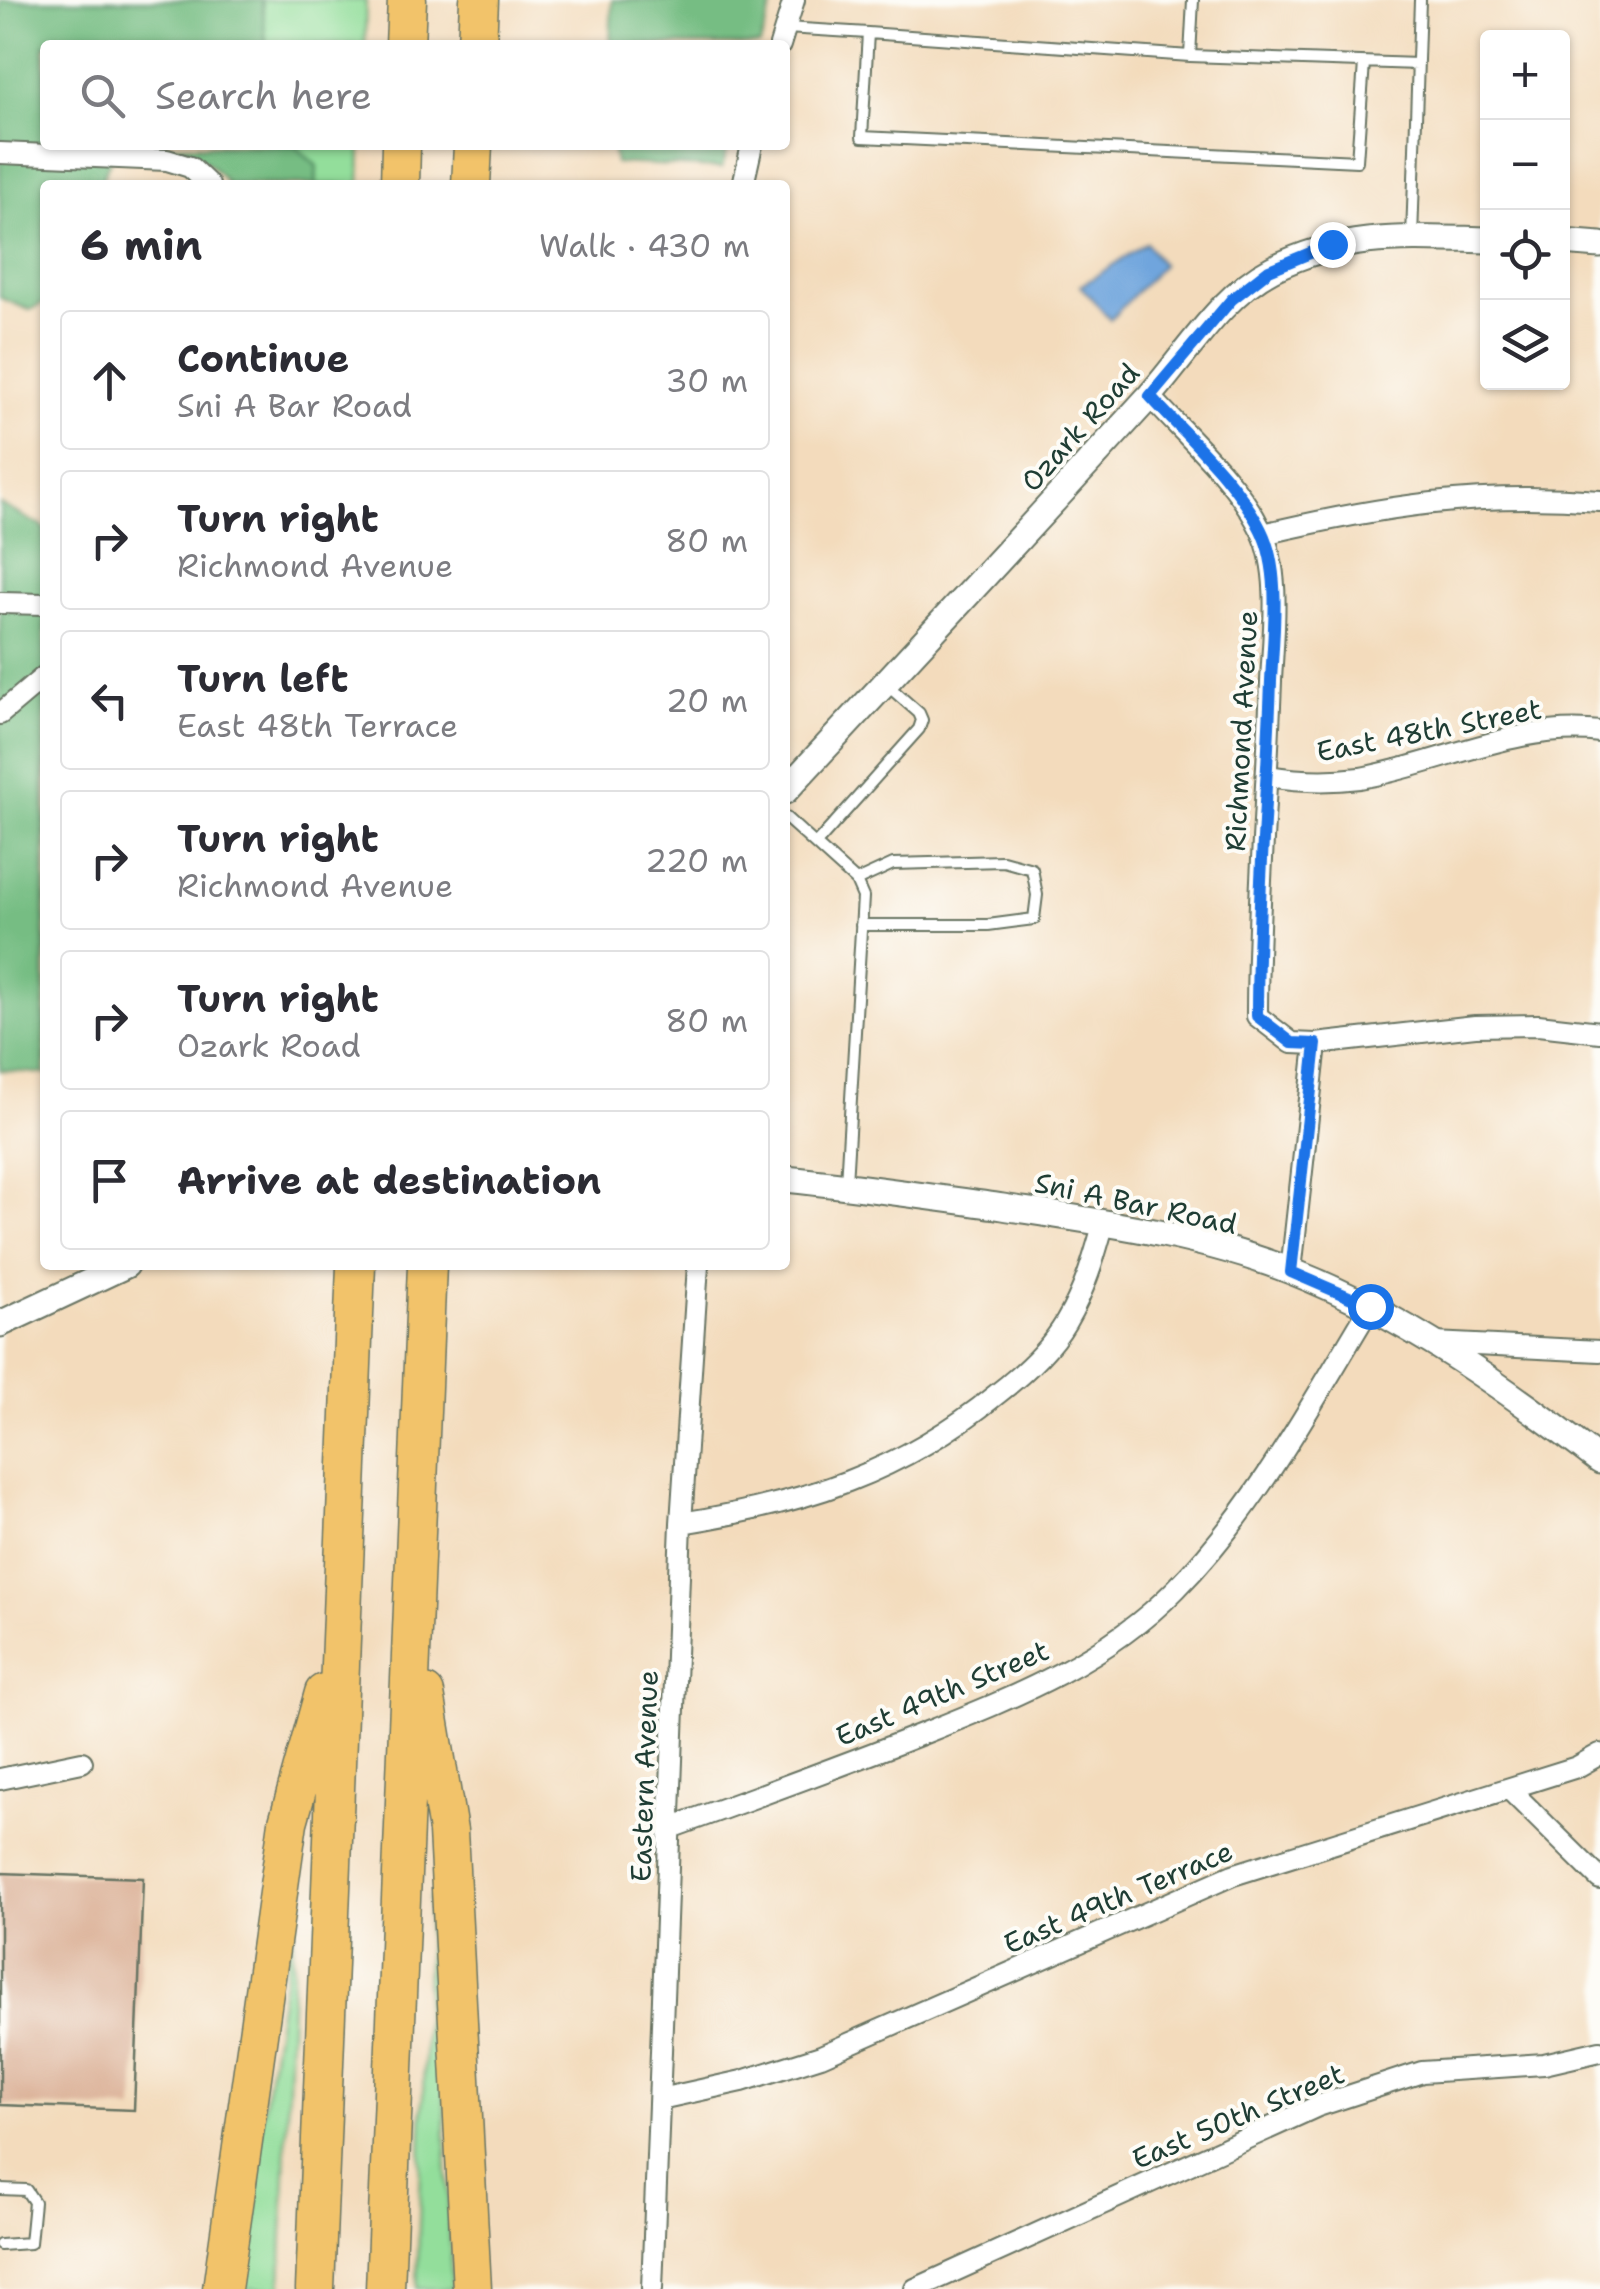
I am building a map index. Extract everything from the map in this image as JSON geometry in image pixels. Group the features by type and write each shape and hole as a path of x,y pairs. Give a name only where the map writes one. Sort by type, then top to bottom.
{"highway":[{"path":"405,40 407,0"},
{"path":"477,40 478,0"},
{"path":"400,180 401,150"},
{"path":"471,180 472,150"},
{"path":"315,2289 356,1270"},
{"path":"385,2289 427,1270"},
{"path":"412,1618 448,1832 472,2289"},
{"path":"222,2289 288,1822 341,1633"}],"street":[{"path":"783,36 794,0"},
{"path":"744,180 751,150"},
{"path":"0,153 167,160 190,167 204,180"},
{"name":"Ozark Road","path":"790,786 1150,396 1232,299 1269,270 1332,244 1365,239 1480,240"},
{"path":"1570,242 1600,244"},
{"name":"Richmond Avenue","path":"1150,396 1238,492 1263,534 1274,589 1257,1016 1292,1043 1316,1044"},
{"path":"1263,534 1366,510 1457,499 1550,497 1600,501"},
{"path":"0,603 40,604"},
{"path":"0,714 40,680"},
{"name":"East 48th Street","path":"1268,776 1307,782 1361,778 1548,733 1600,732"},
{"path":"1291,1272 1316,1044 1475,1026 1538,1025 1600,1032"},
{"name":"Sni A Bar Road","path":"790,1179 1104,1222 1202,1242 1291,1272 1370,1306 1434,1342 1512,1394 1600,1461"},
{"path":"681,1523 760,1511 832,1489 901,1458 974,1414 1030,1367 1064,1326 1089,1279 1104,1222"},
{"path":"0,1324 115,1270"},
{"name":"Eastern Avenue","path":"652,2289 681,1523 698,1270"},
{"name":"East 49th Street","path":"670,1828 1018,1696 1072,1669 1122,1636 1175,1590 1221,1538 1303,1420 1370,1306"},
{"path":"1434,1342 1600,1350"},
{"name":"East 49th Terrace","path":"660,2100 742,2081 821,2056 1233,1875 1577,1767 1600,1754"},
{"path":"0,1779 82,1762"},
{"path":"1509,1789 1600,1879"},
{"name":"East 50th Street","path":"915,2289 1318,2106 1422,2072 1544,2064 1600,2051"}],"lane":[{"path":"1190,56 1193,0"},
{"path":"1412,238 1420,0"},
{"path":"783,36 868,34 1190,56 1418,64"},
{"path":"868,34 862,137 1357,161 1364,63"},
{"path":"816,844 919,730 919,713 885,683"},
{"path":"790,822 856,881 862,897 846,1185"},
{"path":"856,881 893,864 1003,862 1032,870 1037,895 1034,920 988,925 861,925"},
{"path":"0,2189 26,2190 34,2202 30,2243 0,2245"}],"green space":[{"path":"0,0 262,0 266,40 40,40 40,150 114,150 102,180 40,180 40,305 30,310 0,298"},
{"path":"262,0 366,0 365,40 266,40"},
{"path":"612,0 774,0 762,40 610,40"},
{"path":"182,150 299,150 317,166 316,180 224,180 192,153"},
{"path":"299,150 361,150 360,180 316,180 317,166"},
{"path":"613,150 727,150 722,168 615,163"},
{"path":"0,504 40,525 40,1074 0,1070"},
{"path":"429,1898 436,1899 452,2289 417,2289"},
{"path":"294,1917 281,2289 235,2289"}],"water":[{"path":"1146,243 1162,265 1110,320 1081,286"}],"building":[{"path":"0,1873 143,1878 134,2110 0,2105"}],"route":[{"path":"1332,244 1269,270 1232,299 1150,396 1238,492 1263,534 1274,589 1257,1016 1292,1043 1316,1044 1291,1272 1370,1306"}]}
